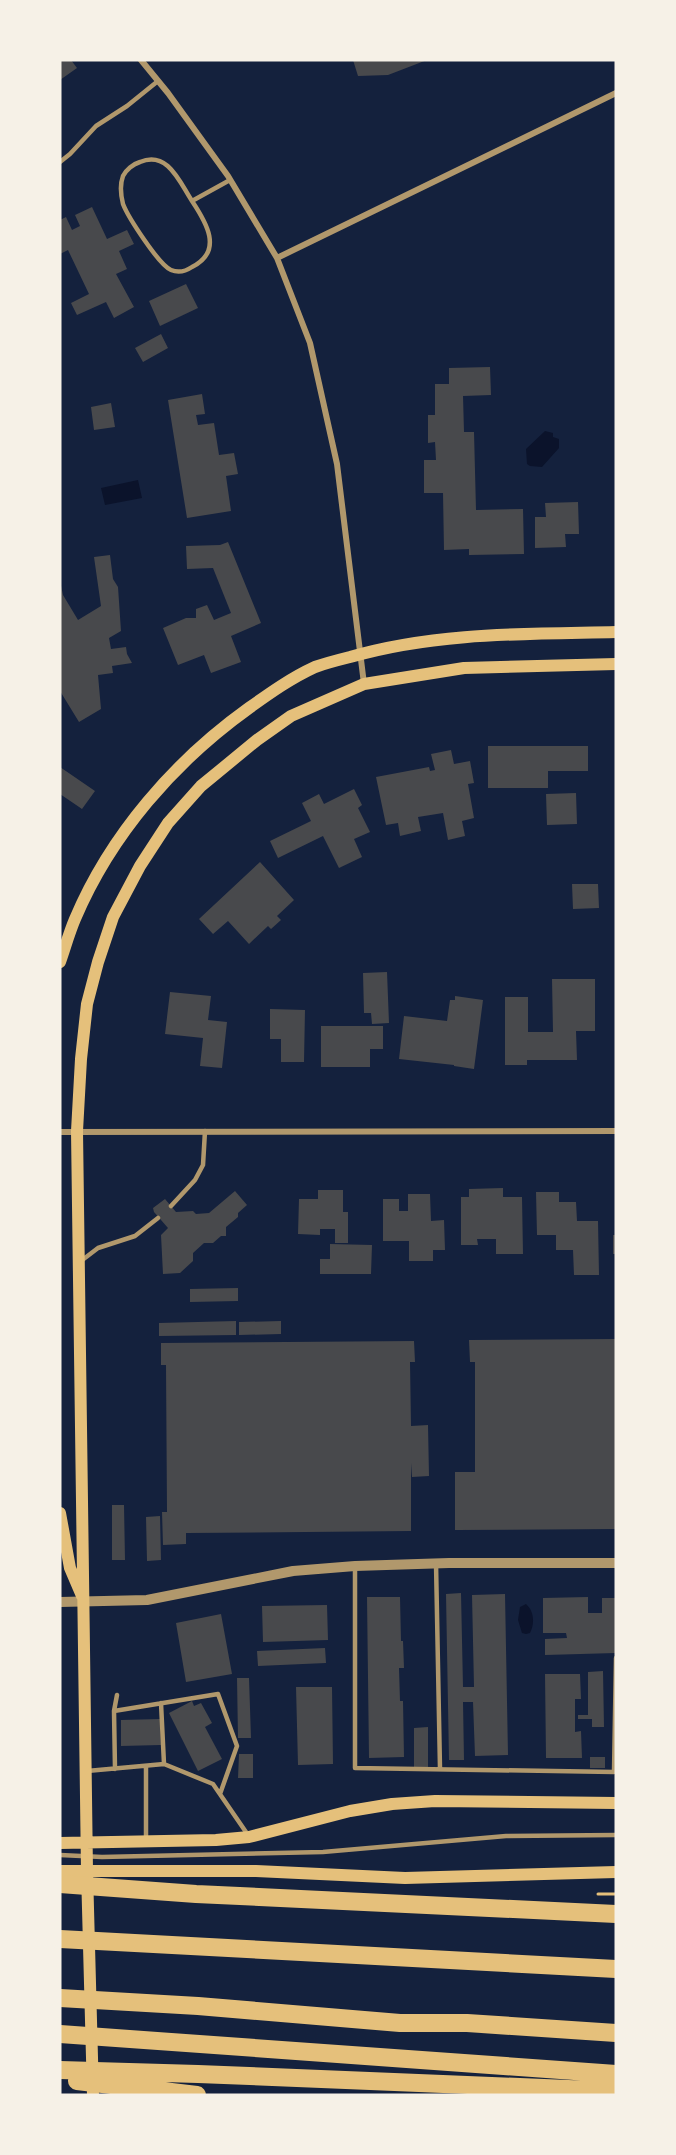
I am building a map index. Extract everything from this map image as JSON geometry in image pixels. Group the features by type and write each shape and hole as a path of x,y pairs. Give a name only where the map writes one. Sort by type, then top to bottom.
{"highway":[{"path":"60,1884 275,1898 616,1914"},
{"path":"60,1939 616,1969"},
{"path":"60,1998 198,2006 400,2023 467,2023 616,2033"},
{"path":"60,2034 616,2074"},
{"path":"60,2070 616,2091"},
{"path":"60,2078 197,2095"}],"main road":[{"path":"60,962 74,919 96,876 128,826 163,783 215,733 281,685 316,667 411,642 463,636 616,632"},
{"path":"93,2095 87,1871 77,1131 87,1004 112,917 140,866 168,823 201,786 257,740 291,716 364,684 464,668 616,664"},
{"path":"60,1513 70,1568 84,1602"},
{"path":"60,1843 249,1837 350,1811 392,1804 435,1801 616,1803"},
{"path":"60,1871 256,1871 405,1878 616,1872"}],"street":[{"path":"141,60 230,180 277,258 310,343 337,464 364,684"},
{"path":"277,258 616,93"},
{"path":"60,1132 616,1131"},
{"path":"60,1602 147,1600 293,1571 355,1566 436,1563 616,1563"}],"lane":[{"path":"60,162 96,126 127,106 158,81"},
{"path":"154,159 165,163 192,201 206,223 210,235 210,246 200,263 178,272 168,269 156,257 127,210 121,193 124,175 134,164 143,160 154,159"},
{"path":"192,201 230,180"},
{"path":"171,1206 195,1180 202,1165 205,1131"},
{"path":"78,1264 98,1248 135,1236 158,1218"},
{"path":"436,1563 440,1769"},
{"path":"355,1566 355,1768 614,1772 616,1658"},
{"path":"114,1711 218,1694 237,1746 220,1794"},
{"path":"115,1769 114,1711 117,1695"},
{"path":"161,1704 164,1764"},
{"path":"87,1771 164,1764 213,1784 249,1837"},
{"path":"146,1766 146,1842"},
{"path":"60,1856 322,1852 507,1836 616,1835"}],"water":[{"path":"545,431 553,433 553,437 559,439 559,448 542,467 530,466 527,464 526,449"},
{"path":"138,480 142,498 105,505 101,488"},
{"path":"526,1604 531,1610 533,1621 530,1633 526,1634 522,1633 518,1620 520,1607"}],"building":[{"path":"60,60 71,60 77,68 60,80"},
{"path":"353,60 427,60 388,75 358,76"},
{"path":"92,207 107,239 127,230 134,244 119,251 127,269 116,274 134,307 114,318 106,302 77,315 71,303 89,294 68,250 60,254 60,220 66,217 72,230 80,226 75,215"},
{"path":"186,284 198,308 160,326 149,301"},
{"path":"161,334 168,348 143,362 135,348"},
{"path":"490,367 491,395 463,396 464,432 474,432 476,510 523,509 524,554 469,555 469,549 444,550 443,493 424,493 424,460 436,460 435,442 428,443 428,415 435,415 435,384 449,384 449,368"},
{"path":"202,394 205,414 196,415 198,425 214,423 219,455 234,453 238,474 226,476 231,511 187,518 168,400"},
{"path":"111,403 115,427 94,430 91,407"},
{"path":"578,502 579,534 565,534 566,547 535,548 535,517 546,517 545,503"},
{"path":"228,542 261,623 231,636 241,662 211,673 204,655 178,665 163,628 186,618 196,618 196,609 207,605 214,620 231,613 213,568 187,569 186,546 220,545"},
{"path":"110,555 113,579 118,587 121,631 109,638 111,649 126,647 132,663 112,666 113,673 98,675 101,709 79,722 60,691 60,581 63,595 78,620 101,606 94,557"},
{"path":"488,746 588,746 588,771 548,771 548,788 488,788"},
{"path":"451,750 454,764 470,761 474,783 468,784 474,818 462,821 465,836 448,840 443,813 418,817 421,831 400,836 398,823 386,825 376,777 429,767 430,771 435,770 431,754"},
{"path":"60,767 95,791 82,809 60,794"},
{"path":"354,789 362,805 358,808 370,832 354,839 362,857 339,868 323,836 278,858 270,841 311,821 302,803 319,794 324,804"},
{"path":"576,793 577,824 547,825 546,794"},
{"path":"260,862 294,900 277,916 281,920 271,929 268,926 249,944 228,921 213,934 199,919"},
{"path":"572,884 598,884 599,908 573,909"},
{"path":"387,972 389,1023 372,1024 371,1013 364,1013 363,973"},
{"path":"552,979 595,979 595,1031 576,1031 577,1060 527,1060 527,1065 505,1065 505,997 528,997 528,1032 553,1032"},
{"path":"170,992 211,996 208,1020 227,1022 222,1068 200,1066 203,1038 165,1034"},
{"path":"455,996 483,1000 474,1069 399,1059 404,1016 447,1021 450,1000 455,1000"},
{"path":"270,1009 305,1010 304,1062 281,1062 281,1039 270,1039"},
{"path":"321,1026 383,1026 383,1049 370,1049 370,1067 321,1067"},
{"path":"503,1188 503,1197 522,1197 523,1254 496,1254 496,1239 477,1239 478,1245 461,1245 461,1197 469,1197 469,1189"},
{"path":"318,1190 343,1190 343,1212 348,1212 348,1243 335,1243 335,1229 320,1229 320,1235 298,1234 299,1199 318,1199"},
{"path":"235,1191 247,1205 226,1227 226,1236 221,1236 213,1243 204,1243 193,1253 193,1261 180,1273 163,1274 161,1235 168,1228 153,1208 165,1199 176,1212 209,1213"},
{"path":"536,1192 559,1192 559,1202 576,1202 577,1221 598,1221 599,1275 574,1275 573,1250 556,1250 556,1235 537,1235"},
{"path":"408,1194 430,1194 431,1221 444,1220 445,1250 433,1250 433,1261 409,1261 409,1241 383,1241 383,1199 399,1199 399,1211 408,1211"},
{"path":"613,1235 616,1235 616,1254 613,1254"},
{"path":"330,1244 372,1245 371,1274 320,1274 320,1259 330,1259"},
{"path":"238,1288 238,1301 190,1302 190,1289"},
{"path":"236,1321 236,1335 159,1336 159,1323"},
{"path":"281,1321 281,1334 239,1335 239,1322"},
{"path":"616,1339 616,1529 455,1530 455,1472 475,1472 475,1362 470,1362 469,1340"},
{"path":"414,1341 415,1362 410,1362 411,1426 428,1425 429,1476 412,1477 411,1463 411,1531 186,1533 186,1544 163,1545 162,1512 167,1512 166,1365 161,1365 161,1343"},
{"path":"112,1505 124,1505 125,1560 112,1560"},
{"path":"160,1516 161,1560 147,1561 146,1517"},
{"path":"461,1593 463,1687 474,1687 472,1595 505,1594 508,1755 475,1756 473,1702 463,1702 464,1760 449,1760 446,1594"},
{"path":"367,1597 400,1597 404,1668 399,1668 400,1701 403,1701 404,1757 369,1758"},
{"path":"588,1597 588,1613 602,1613 602,1598 616,1598 616,1653 545,1655 545,1639 567,1638 566,1633 543,1633 543,1598"},
{"path":"327,1605 328,1640 263,1642 262,1606"},
{"path":"221,1614 232,1674 186,1682 176,1623"},
{"path":"325,1648 326,1663 258,1666 257,1651"},
{"path":"603,1671 604,1727 592,1727 592,1719 578,1719 578,1715 588,1715 588,1672"},
{"path":"545,1674 580,1674 581,1699 575,1699 575,1732 581,1731 582,1758 546,1758"},
{"path":"237,1678 249,1678 251,1738 238,1738"},
{"path":"296,1687 332,1687 333,1764 298,1765"},
{"path":"192,1701 194,1706 201,1703 212,1723 205,1727 222,1759 198,1771 169,1713"},
{"path":"160,1719 161,1745 121,1746 121,1720"},
{"path":"428,1727 428,1767 414,1767 414,1728"},
{"path":"239,1754 253,1754 253,1778 238,1778"},
{"path":"590,1757 605,1757 605,1768 590,1768"}]}
